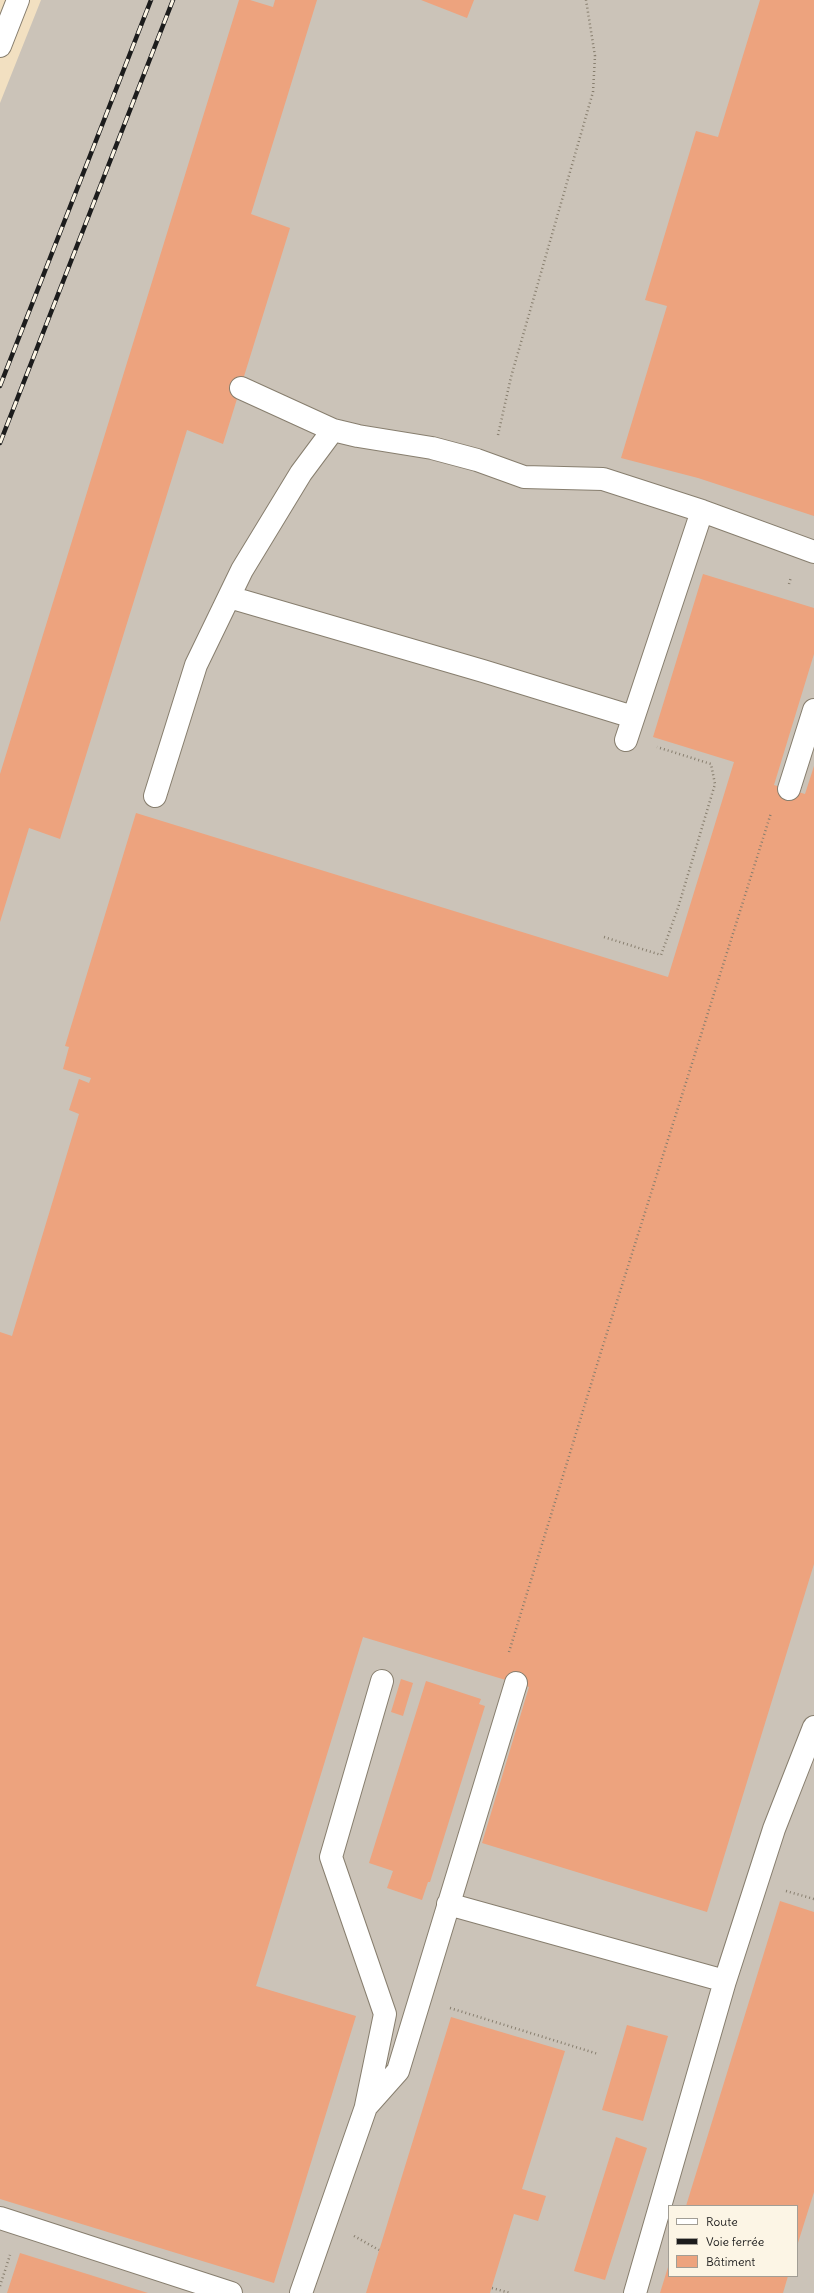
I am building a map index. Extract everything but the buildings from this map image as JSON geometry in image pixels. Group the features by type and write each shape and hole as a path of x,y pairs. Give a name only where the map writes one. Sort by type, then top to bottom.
{"street":[{"path":"0,46 18,0"},
{"path":"241,388 334,430 358,436 440,450 478,460 524,477 603,479 702,511 814,552"},
{"path":"156,796 196,665 242,570 301,473 334,430"},
{"path":"229,597 483,671 630,729 702,511"},
{"path":"789,789 814,710"},
{"path":"301,2293 366,2107 385,2014 331,1857 382,1681"},
{"path":"366,2107 398,2071 516,1683"},
{"path":"635,2293 725,1981 774,1829 814,1727"},
{"path":"448,1904 725,1981"},
{"path":"0,2218 231,2293"}],"path":[{"path":"498,436 511,377 593,92 595,56 586,0"},
{"path":"604,937 661,955 678,908 715,784 711,764 652,745 630,729"},
{"path":"508,1657 600,1355 773,806"},
{"path":"782,1890 814,1899"},
{"path":"426,1978 443,2006 598,2054"},
{"path":"0,2286 10,2253"},
{"path":"492,2288 510,2293"}],"shaded area":[{"path":"41,0 814,0 814,2293 0,2293 0,103"}],"railway":[{"path":"0,386 151,0"},
{"path":"0,443 173,0"}]}
